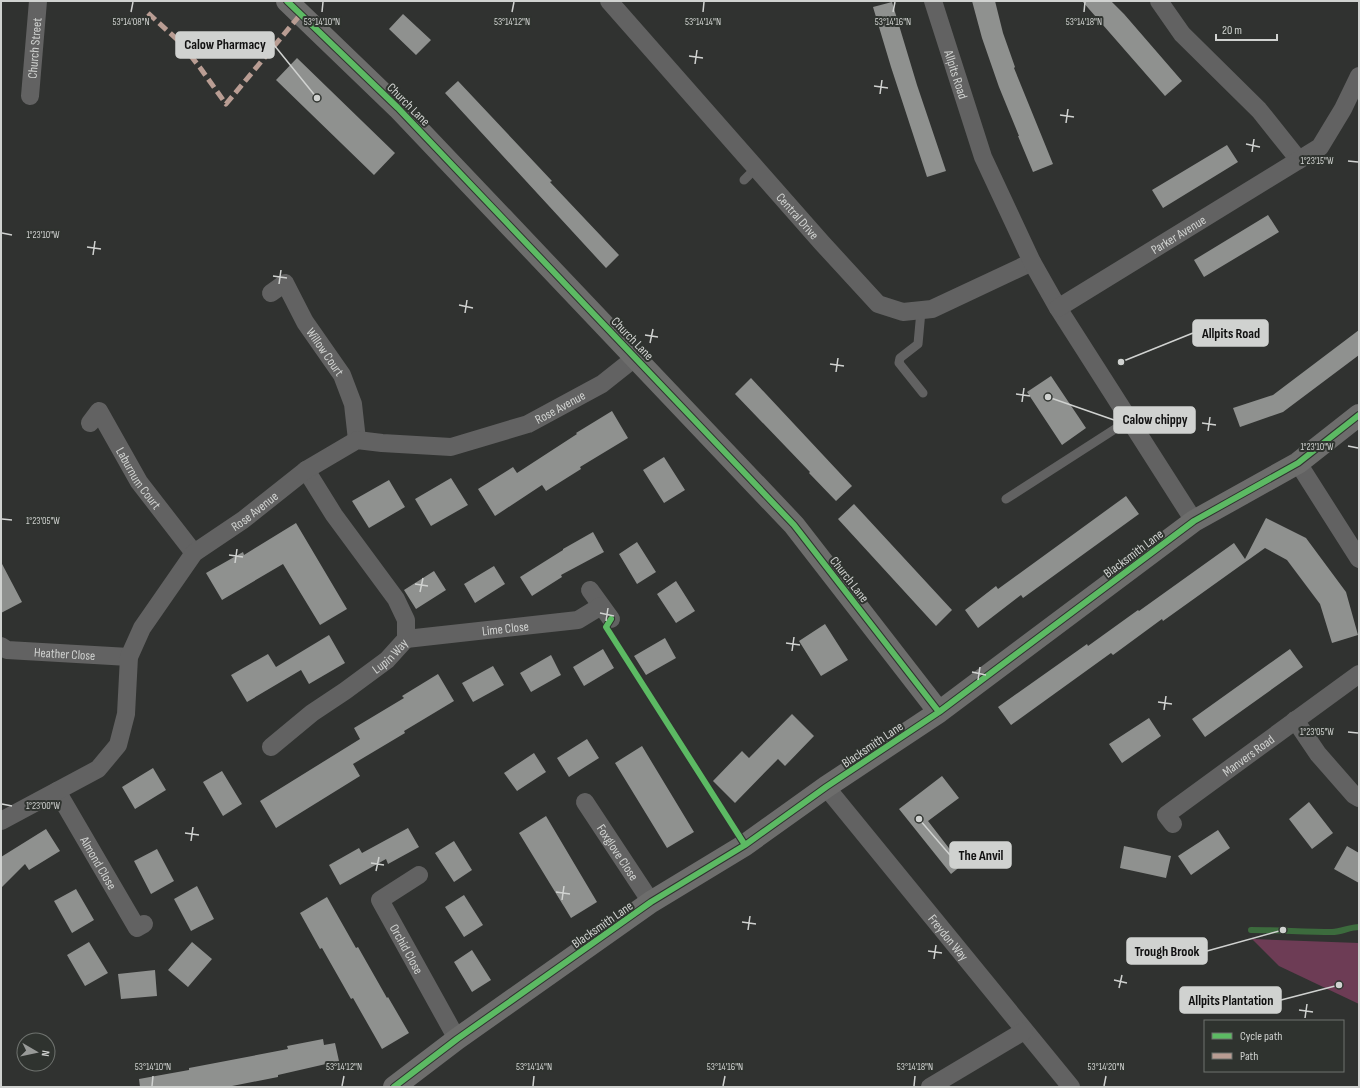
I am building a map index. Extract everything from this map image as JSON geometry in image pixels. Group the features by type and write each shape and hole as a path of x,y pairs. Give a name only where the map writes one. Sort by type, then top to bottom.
{"street":[{"name":"Church Street","path":"30,96 38,1"},
{"name":"Church Lane","path":"287,1 398,108 794,525 940,712"},
{"name":"Central Drive","path":"609,1 750,174 878,304 903,312 932,310 1032,262"},
{"name":"Allpits Road","path":"933,1 983,157 1032,262 1058,308 1194,521"},
{"path":"1159,1 1182,34 1258,110 1299,160"},
{"name":"Parker Avenue","path":"1058,308 1320,147 1343,109 1359,76"},
{"name":"Willow Court","path":"283,284 305,322 342,375 353,404 357,440"},
{"name":"Rose Avenue","path":"1,821 98,769 118,745 126,714 130,657 142,628 194,553 243,520 306,470 357,440 451,447 528,424 602,384 636,357"},
{"name":"Laburnum Court","path":"99,411 139,482 194,553"},
{"name":"Blacksmith Lane","path":"394,1087 457,1040 651,902 745,845 826,787 940,712 1194,521 1298,464 1359,415"},
{"path":"1298,464 1359,559"},
{"name":"Lupin Way","path":"271,747 312,713 345,692 387,660 406,640 406,620 396,599 334,515 306,470"},
{"name":"Lime Close","path":"406,640 578,620 606,613 590,590"},
{"name":"Heather Close","path":"1,646 6,650 130,657"},
{"name":"Manvers Road","path":"1166,815 1359,674"},
{"path":"1295,720 1318,754 1359,798"},
{"name":"Freydon Way","path":"826,787 1070,1087"},
{"name":"Almond Close","path":"57,790 137,928"},
{"name":"Foxglove Close","path":"585,802 651,902"},
{"name":"Orchid Close","path":"419,875 380,900 457,1040"},
{"path":"930,1087 1024,1031"}],"lane":[{"path":"921,311 918,344 900,358 899,363 924,393"},
{"path":"1006,499 1129,420"}],"shaded area":[{"path":"1252,939 1359,943 1359,1004 1279,966"}],"building":[{"path":"972,1 995,1 1003,33 1015,67 1014,68 1053,164 1033,172 999,87 982,38"},
{"path":"1082,1 1111,1 1182,81 1165,96"},
{"path":"892,2 917,85 946,171 927,177 873,7"},
{"path":"403,14 431,40 416,55 389,29"},
{"path":"297,58 395,153 374,175 276,80"},
{"path":"458,81 619,255 606,268 445,93"},
{"path":"1227,145 1238,162 1163,208 1152,190"},
{"path":"1268,215 1279,232 1204,277 1194,260"},
{"path":"1359,330 1359,355 1283,412 1240,427 1233,408 1273,395"},
{"path":"1051,376 1086,428 1062,445 1027,392"},
{"path":"751,378 852,486 836,501 735,394"},
{"path":"612,411 628,438 580,467 581,469 546,491 542,485 495,516 478,489 513,467 517,473 577,434 576,433"},
{"path":"664,457 685,490 664,503 643,470"},
{"path":"451,478 468,505 431,526 415,499"},
{"path":"389,480 405,507 369,528 352,501"},
{"path":"1126,496 1139,514 1023,598 1021,595 978,628 965,610 996,586 998,589"},
{"path":"854,504 952,610 936,626 838,519"},
{"path":"1266,518 1306,538 1346,592 1358,635 1332,643 1320,604 1287,560 1265,548 1163,621 1162,619 1113,655 1111,653 1011,725 998,707 1087,644 1088,646 1138,610 1139,611 1234,543 1245,559"},
{"path":"296,523 347,609 320,625 283,564 222,600 206,573 243,552 244,555"},
{"path":"593,532 604,552 561,575 562,577 532,596 520,577 563,549"},
{"path":"637,542 656,572 637,584 619,554"},
{"path":"1,562 22,602 1,613"},
{"path":"494,566 505,584 475,603 464,584"},
{"path":"434,571 446,590 416,609 404,590"},
{"path":"676,581 695,611 676,623 657,594"},
{"path":"825,624 848,660 821,676 799,641"},
{"path":"329,635 345,663 309,684 301,670 247,702 231,675 268,654 276,667"},
{"path":"665,638 676,658 646,675 634,656"},
{"path":"603,649 614,668 584,686 573,667"},
{"path":"1290,649 1303,667 1205,737 1192,719"},
{"path":"551,655 561,675 531,692 520,673"},
{"path":"493,666 504,685 473,702 462,683"},
{"path":"438,674 454,701 404,731 405,733 353,764 360,776 276,828 260,801 360,739 354,728 404,698 402,696"},
{"path":"792,714 814,736 785,766 778,759 735,803 713,781 742,751 749,758"},
{"path":"1149,718 1161,736 1122,763 1109,744"},
{"path":"587,739 599,758 569,777 557,758"},
{"path":"642,746 694,832 667,848 615,763"},
{"path":"534,753 546,772 517,791 504,773"},
{"path":"153,768 166,790 135,809 122,787"},
{"path":"222,771 242,804 223,816 203,782"},
{"path":"942,776 959,798 928,821 962,865 951,874 899,809"},
{"path":"1309,802 1333,833 1312,849 1289,819"},
{"path":"546,816 597,902 571,918 519,833"},
{"path":"408,828 419,847 388,864 386,859 340,885 329,865 359,848 362,853"},
{"path":"46,829 60,851 29,870 25,864 1,888 1,857"},
{"path":"1218,830 1230,848 1191,875 1178,856"},
{"path":"454,841 472,870 454,882 435,853"},
{"path":"1124,846 1171,856 1166,878 1120,868"},
{"path":"1347,846 1359,853 1359,883 1334,869"},
{"path":"157,849 174,881 151,894 134,861"},
{"path":"197,886 214,919 191,931 174,899"},
{"path":"76,889 94,920 72,933 54,901"},
{"path":"464,895 483,925 464,937 445,907"},
{"path":"327,897 356,948 358,947 409,1033 382,1049 353,998 351,999 300,913"},
{"path":"89,942 108,973 85,986 67,955"},
{"path":"192,942 212,959 188,987 168,970"},
{"path":"472,950 491,980 472,992 454,962"},
{"path":"155,970 157,996 121,999 118,974"},
{"path":"323,1039 324,1045 335,1043 339,1061 278,1075 278,1077 227,1087 140,1087 139,1079 288,1049 287,1046"}],"waterway":[{"path":"1251,930 1332,932 1359,927"}],"marked path":[{"path":"148,13 181,43 226,104 300,15"}],"cycle path":[{"path":"287,1 398,108 794,525 939,712"},
{"path":"394,1087 457,1039 651,902 745,845 826,787 939,712 1194,521 1298,463 1359,415"},
{"path":"611,619 606,627 745,845"}],"place":[{"name":"Calow Pharmacy","path":"317,98"},
{"name":"Allpits Road","path":"1121,362"},
{"name":"Calow chippy","path":"1048,397"},
{"name":"The Anvil","path":"919,819"},
{"name":"Trough Brook","path":"1283,930"},
{"name":"Allpits Plantation","path":"1339,985"}]}
